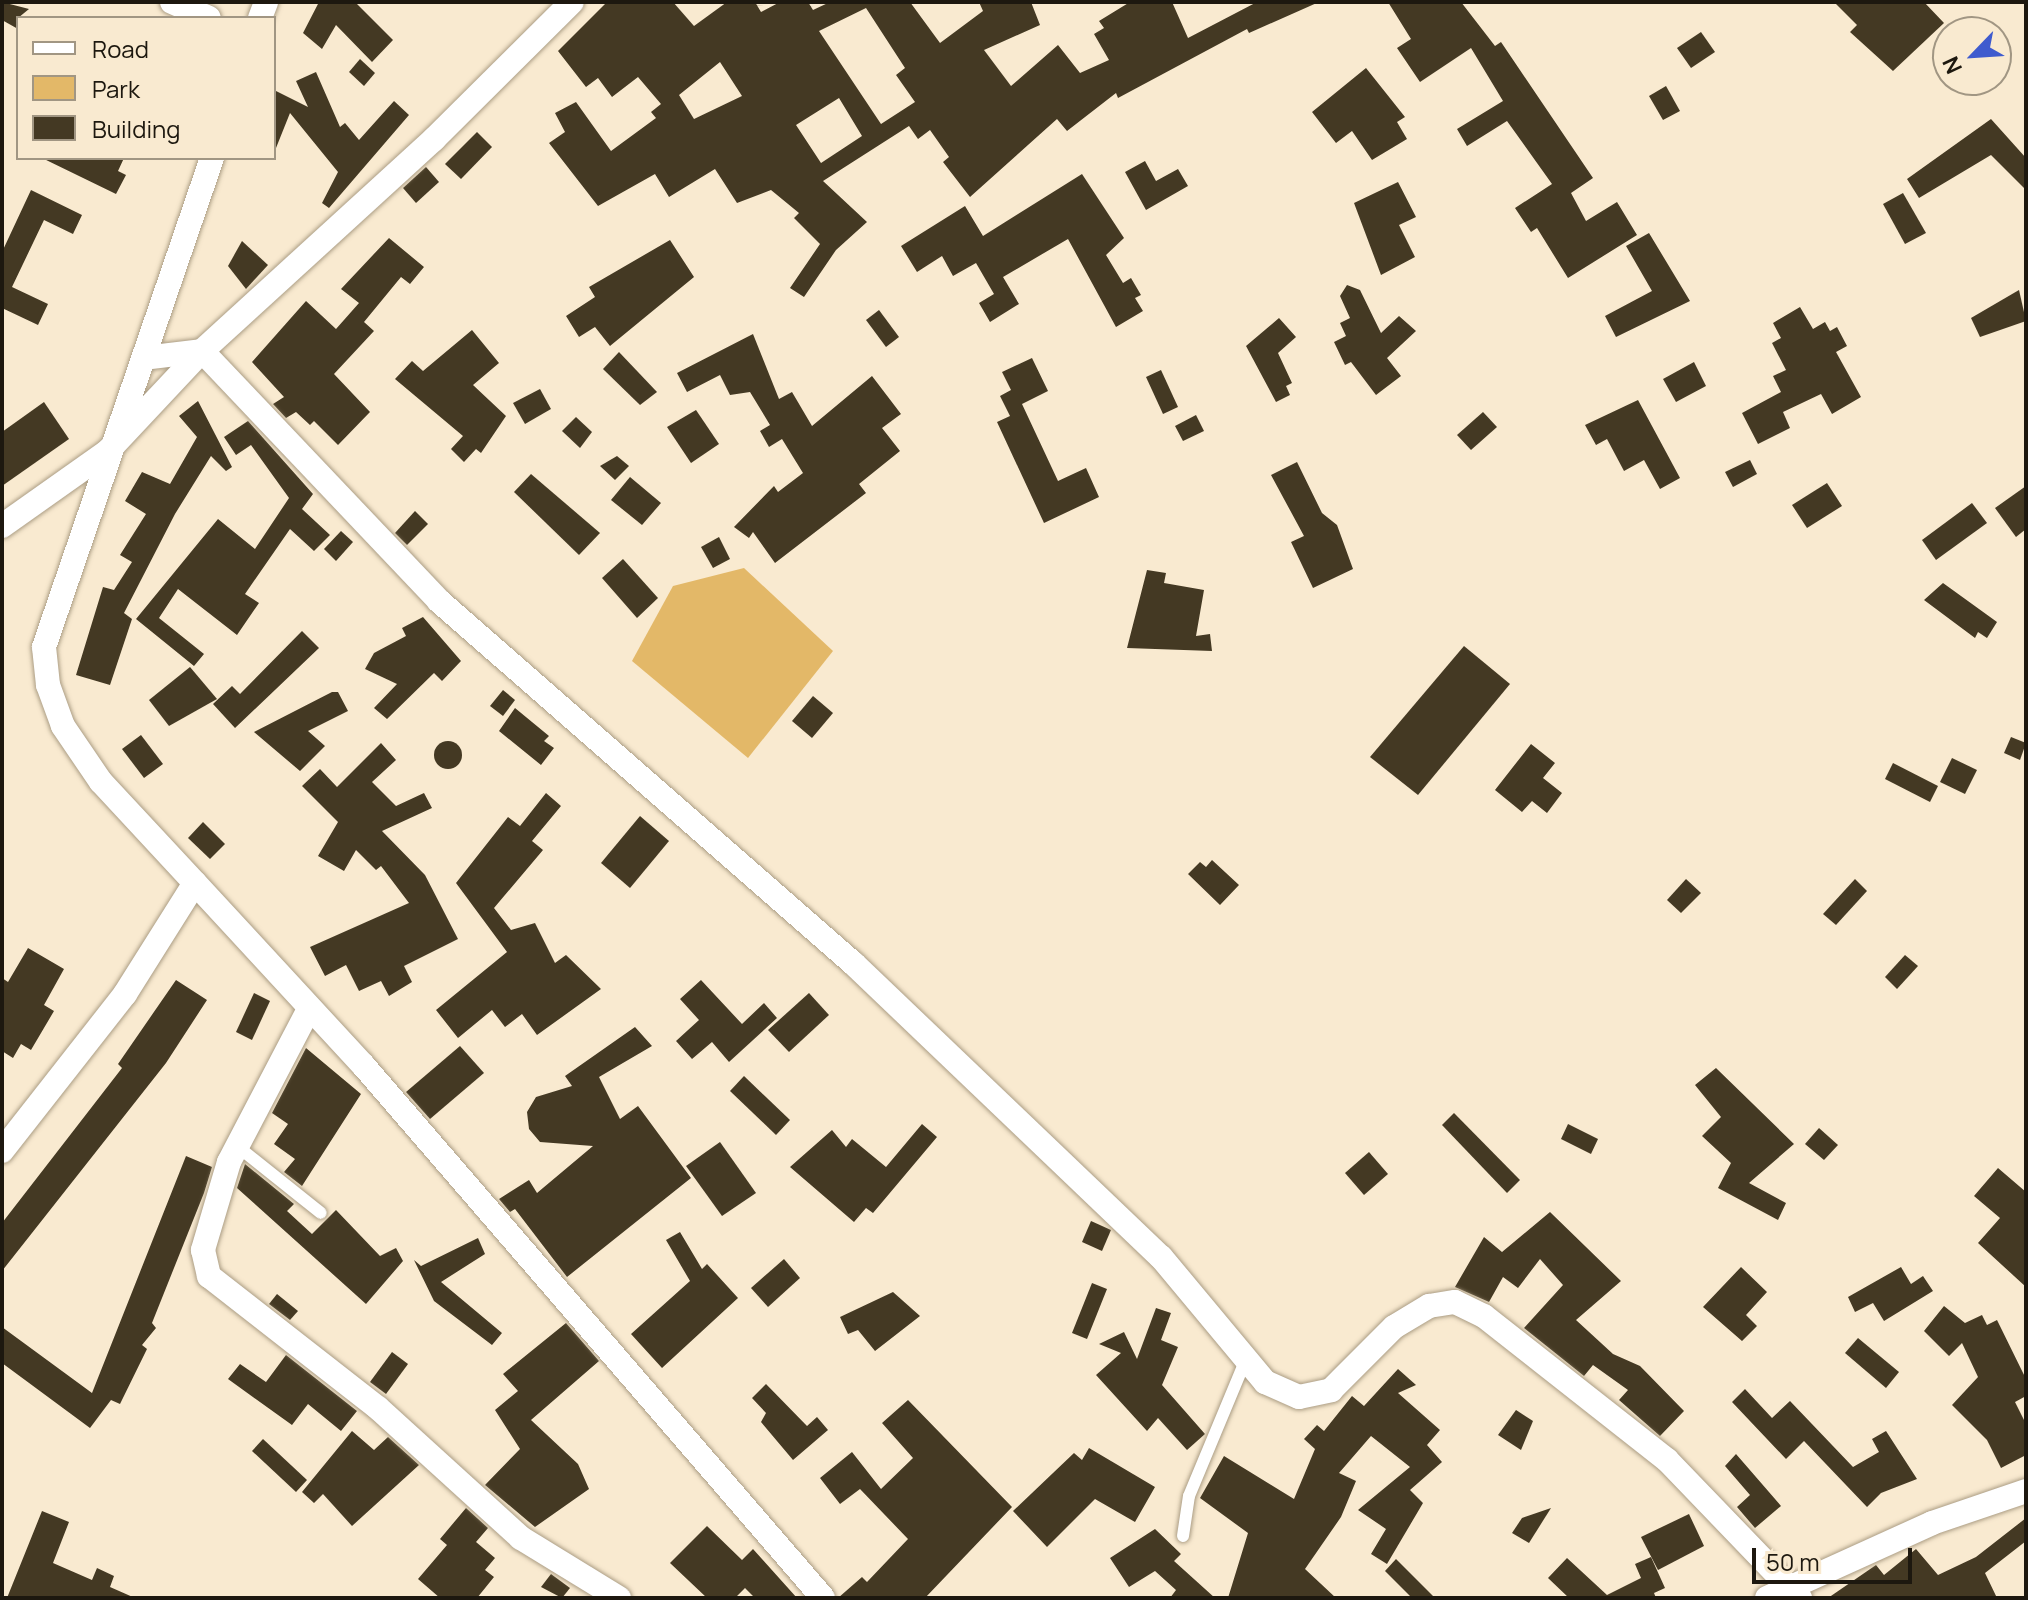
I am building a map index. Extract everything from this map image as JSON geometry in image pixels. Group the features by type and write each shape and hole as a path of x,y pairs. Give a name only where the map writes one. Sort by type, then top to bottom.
{"street":[{"path":"172,2 204,16"},
{"path":"2,526 108,451 202,351 434,139 572,2"},
{"path":"211,160 144,358 108,451 44,647 48,685 63,726 101,782 309,1009 823,1598"},
{"path":"144,358 202,351"},
{"path":"202,351 439,601 854,964 1161,1257 1265,1382 1299,1397 1331,1390 1394,1327 1429,1306 1455,1302 1484,1316 1667,1460 1796,1593"},
{"path":"2,1151 125,994 195,883"},
{"path":"309,1009 237,1146 203,1250 209,1276 378,1408 521,1538 619,1598"},
{"path":"1767,1598 1796,1593 1932,1523 2026,1491"}],"lane":[{"path":"237,1146 321,1213"},
{"path":"1183,1536 1189,1496 1246,1359"}],"green space":[{"path":"744,568 833,651 748,758 632,661 673,586"}],"building":[{"path":"2,2 29,9 16,16 16,28 2,20"},
{"path":"319,2 355,2 393,40 372,62 336,25 322,49 303,33"},
{"path":"607,2 673,2 694,26 727,2 755,2 761,12 780,2 808,2 813,10 830,2 910,2 940,43 983,11 979,2 1031,2 1040,25 984,50 1011,86 1058,45 1080,73 1109,60 1094,34 1104,28 1099,21 1130,2 1172,2 1188,38 1257,2 1319,2 1249,33 1247,29 1118,98 1116,93 1067,131 1057,119 970,197 943,162 949,157 930,130 918,139 909,126 823,181 867,222 836,250 804,297 790,288 820,244 794,218 799,213 771,190 737,203 715,169 669,197 655,174 598,206 549,143 565,132 555,113 576,102 611,151 656,118 651,112 661,104 638,77 612,97 598,78 586,87 558,51","holes":["866,8 905,68 896,75 915,102 881,124 819,31","720,62 742,96 694,119 679,95","839,98 862,136 821,163 796,125"]},
{"path":"1388,2 1461,2 1495,46 1501,42 1593,178 1571,193 1586,221 1617,202 1637,235 1568,278 1537,228 1531,232 1515,208 1552,184 1507,121 1467,146 1457,129 1503,101 1471,48 1420,82 1397,48 1411,39"},
{"path":"1834,2 1924,2 1937,16 1932,16 1932,34 1893,71 1850,32 1857,25"},
{"path":"1701,32 1715,52 1691,68 1677,48"},
{"path":"360,59 375,73 364,86 349,72"},
{"path":"1366,68 1405,117 1397,122 1407,139 1372,160 1352,131 1336,143 1312,112"},
{"path":"316,72 340,127 345,123 359,140 394,101 409,115 329,208 322,203 338,172 290,113 276,148 276,91 308,107 296,81"},
{"path":"1666,86 1680,111 1663,120 1649,96"},
{"path":"1991,119 2026,158 2026,190 1991,155 1919,198 1907,179"},
{"path":"477,132 492,147 461,179 445,164"},
{"path":"46,160 123,160 118,171 126,175 116,194"},
{"path":"1145,161 1156,181 1178,169 1188,186 1146,210 1125,172"},
{"path":"426,167 439,182 416,203 403,188"},
{"path":"1082,174 1124,238 1106,255 1123,283 1131,278 1141,295 1135,298 1143,311 1116,327 1068,239 1003,277 1019,304 990,322 979,303 994,294 976,263 953,276 942,256 917,272 901,246 965,206 983,236"},
{"path":"1398,182 1416,217 1399,225 1415,257 1381,275 1354,203"},
{"path":"31,190 82,215 73,234 44,220 12,287 48,304 38,325 2,308 2,252"},
{"path":"1903,193 1926,233 1905,244 1883,204"},
{"path":"1649,233 1690,301 1616,337 1605,316 1652,291 1626,246"},
{"path":"389,238 424,267 410,284 401,277 364,322 374,331 334,374 370,412 338,445 314,421 310,425 296,412 286,418 273,404 284,397 252,362 306,301 336,329 359,303 341,289"},
{"path":"670,240 694,277 610,346 595,327 579,337 566,316 595,297 589,287"},
{"path":"242,241 268,265 246,289 228,266"},
{"path":"1347,285 1360,290 1381,333 1399,316 1416,331 1387,358 1401,376 1376,395 1351,362 1345,365 1334,342 1346,336 1340,323 1350,318 1340,296"},
{"path":"2019,290 2026,321 1980,337 1971,318"},
{"path":"1800,307 1813,329 1825,322 1830,331 1837,327 1847,346 1836,352 1861,397 1832,414 1821,394 1783,412 1790,428 1758,444 1742,413 1781,392 1773,376 1786,370 1772,343 1781,338 1773,323"},
{"path":"879,310 899,337 886,347 866,320"},
{"path":"1279,318 1296,337 1278,353 1292,383 1286,386 1290,395 1276,402 1246,346"},
{"path":"472,330 499,363 473,385 506,416 481,453 476,449 464,462 451,449 463,436 395,379 412,361 423,371"},
{"path":"753,334 779,399 792,392 812,426 872,376 901,414 882,428 900,451 859,484 866,493 775,563 753,532 749,538 734,527 774,486 778,492 803,473 782,439 769,447 760,431 770,425 750,392 730,395 720,375 687,392 677,373"},
{"path":"619,352 657,392 640,405 603,369"},
{"path":"1032,358 1048,391 1022,404 1058,481 1086,468 1099,497 1044,523 997,422 1010,416 1000,396 1011,390 1002,372"},
{"path":"1694,362 1706,386 1676,402 1663,379"},
{"path":"1161,370 1178,407 1163,414 1146,377"},
{"path":"540,389 551,409 525,424 513,403"},
{"path":"1638,400 1680,478 1660,489 1644,460 1624,471 1607,439 1596,445 1585,425"},
{"path":"198,401 232,467 226,471 211,456 175,514 124,613 132,619 110,685 76,675 103,587 114,590 132,562 120,555 146,514 125,501 142,472 170,484 197,437 179,416"},
{"path":"44,402 69,439 2,486 2,432"},
{"path":"696,410 719,444 691,463 667,427"},
{"path":"1483,412 1497,427 1471,450 1457,435"},
{"path":"1196,415 1204,431 1183,441 1175,426"},
{"path":"576,417 592,432 580,448 562,431"},
{"path":"248,421 313,494 302,509 330,535 314,551 290,529 245,594 259,603 237,635 178,589 159,618 204,654 194,666 136,619 218,519 255,549 289,498 251,445 236,455 224,437"},
{"path":"617,456 629,466 615,480 600,466"},
{"path":"1750,460 1757,474 1733,487 1725,472"},
{"path":"1297,462 1322,513 1337,525 1353,569 1313,588 1291,542 1304,536 1271,475"},
{"path":"531,474 600,533 579,555 514,492"},
{"path":"630,477 661,503 642,525 611,500"},
{"path":"1827,483 1842,506 1807,528 1792,505"},
{"path":"2026,486 2026,529 2016,537 1995,508"},
{"path":"1972,503 1987,523 1936,560 1922,540"},
{"path":"415,511 428,524 407,545 395,533"},
{"path":"341,531 353,542 336,561 324,549"},
{"path":"719,537 730,559 713,568 701,547"},
{"path":"623,559 658,598 637,618 602,578"},
{"path":"1147,570 1166,573 1164,583 1204,590 1196,636 1210,634 1212,651 1127,648"},
{"path":"1943,583 1997,622 1987,638 1978,632 1975,638 1924,600"},
{"path":"423,617 461,661 442,681 434,673 387,719 374,708 397,684 365,669 374,653 406,636 402,628"},
{"path":"302,631 319,648 235,728 213,704 232,686 240,694"},
{"path":"1464,646 1510,684 1418,795 1370,757"},
{"path":"190,667 217,699 169,726 149,700"},
{"path":"503,690 515,700 503,716 490,706"},
{"path":"332,692 338,692 348,711 308,731 325,746 300,771 254,732"},
{"path":"813,696 833,713 812,738 792,721"},
{"path":"515,708 549,736 544,741 554,748 541,765 499,731"},
{"path":"141,735 163,764 144,778 122,749"},
{"path":"2011,737 2026,743 2020,760 2004,753"},
{"path":"448,741 458,745 462,755 458,765 448,769 438,765 434,755 438,745"},
{"path":"381,743 396,760 372,782 396,806 424,793 432,808 382,831 425,875 458,939 404,966 412,982 389,996 381,981 359,991 346,965 325,976 310,947 409,903 381,866 376,870 356,850 344,871 318,856 338,822 302,786 320,769 337,787"},
{"path":"1531,744 1555,763 1543,778 1562,793 1547,813 1532,801 1522,812 1495,790"},
{"path":"1952,758 1977,770 1965,794 1940,782"},
{"path":"1893,763 1938,786 1930,802 1885,779"},
{"path":"546,793 561,806 532,841 543,850 494,908 511,930 535,923 555,963 566,955 601,989 537,1035 522,1014 505,1027 492,1010 458,1038 436,1010 507,952 456,883 508,817 520,826"},
{"path":"640,816 669,841 630,888 601,863"},
{"path":"203,822 225,844 210,859 188,838"},
{"path":"1212,860 1239,885 1220,905 1188,874 1200,862 1206,867"},
{"path":"1686,879 1701,893 1681,913 1667,900"},
{"path":"1855,879 1867,891 1836,925 1823,914"},
{"path":"28,948 64,969 44,1005 54,1011 31,1050 21,1044 13,1058 2,1051 2,978 8,982"},
{"path":"1905,955 1918,966 1897,989 1885,977"},
{"path":"176,980 207,1000 166,1063 2,1271 2,1223 122,1068 118,1064"},
{"path":"701,980 742,1024 764,1003 777,1018 729,1062 712,1042 692,1059 676,1041 699,1020 680,999"},
{"path":"254,993 270,1001 252,1040 236,1032"},
{"path":"809,993 829,1015 789,1052 768,1030"},
{"path":"635,1027 652,1046 599,1077 620,1119 638,1106 691,1178 567,1277 515,1209 510,1212 499,1199 529,1180 537,1193 593,1146 540,1142 529,1129 527,1112 536,1097 572,1086 565,1076"},
{"path":"460,1046 484,1073 430,1119 406,1092"},
{"path":"306,1048 361,1094 302,1186 284,1172 295,1159 274,1144 288,1124 272,1113"},
{"path":"1716,1068 1794,1144 1749,1183 1786,1203 1778,1220 1718,1188 1731,1163 1702,1136 1721,1117 1695,1085"},
{"path":"744,1076 790,1120 776,1135 730,1091"},
{"path":"1454,1113 1520,1180 1507,1193 1442,1125"},
{"path":"922,1124 937,1137 873,1213 866,1208 854,1222 790,1167 832,1130 846,1147 852,1139 886,1167"},
{"path":"1568,1124 1598,1139 1591,1154 1561,1139"},
{"path":"1819,1128 1838,1145 1824,1160 1805,1144"},
{"path":"720,1142 756,1193 722,1216 686,1166"},
{"path":"1369,1152 1388,1174 1364,1195 1345,1173"},
{"path":"186,1156 212,1167 204,1193 152,1323 156,1328 142,1345 147,1349 120,1404 111,1400 90,1428 2,1363 2,1327 92,1393"},
{"path":"245,1164 294,1204 287,1211 312,1234 336,1210 380,1256 396,1248 403,1261 366,1304 237,1188"},
{"path":"1998,1168 2026,1192 2026,1287 1978,1243 2000,1218 1974,1196"},
{"path":"1550,1212 1621,1281 1576,1320 1613,1354 1640,1366 1684,1411 1660,1436 1619,1400 1628,1390 1593,1365 1584,1376 1524,1328 1563,1285 1540,1259 1518,1288 1503,1277 1489,1302 1455,1287 1484,1237 1502,1252"},
{"path":"1091,1221 1111,1230 1102,1251 1082,1242"},
{"path":"680,1232 702,1269 707,1264 738,1298 662,1368 631,1334 690,1281 666,1240"},
{"path":"478,1238 485,1254 441,1282 502,1333 492,1345 434,1301 414,1260 421,1266"},
{"path":"784,1259 800,1278 768,1307 751,1288"},
{"path":"1741,1267 1767,1292 1746,1315 1757,1326 1742,1341 1703,1307"},
{"path":"1901,1267 1911,1284 1923,1276 1933,1291 1884,1321 1873,1303 1855,1312 1848,1297"},
{"path":"1092,1283 1107,1289 1087,1339 1072,1333"},
{"path":"893,1292 920,1316 875,1351 858,1330 848,1334 840,1317"},
{"path":"277,1294 298,1311 290,1320 269,1304"},
{"path":"1944,1306 1965,1323 1982,1315 1987,1325 1997,1320 2026,1379 2026,1396 2015,1402 2026,1424 2026,1455 2001,1468 1987,1440 1952,1405 1978,1377 1962,1343 1949,1356 1924,1331"},
{"path":"1156,1308 1171,1313 1161,1340 1178,1347 1162,1385 1205,1434 1187,1450 1158,1418 1147,1431 1096,1375 1121,1353 1099,1344 1124,1332 1137,1359"},
{"path":"566,1323 599,1361 531,1420 578,1464 589,1489 535,1527 485,1485 520,1449 495,1410 518,1391 503,1374"},
{"path":"1858,1338 1899,1372 1886,1388 1845,1353"},
{"path":"392,1352 408,1364 386,1394 370,1382"},
{"path":"286,1355 357,1411 341,1431 308,1404 292,1425 228,1379 240,1364 266,1382"},
{"path":"1398,1369 1416,1385 1398,1393 1440,1430 1427,1445 1442,1462 1410,1490 1423,1503 1387,1564 1371,1554 1386,1529 1358,1510 1410,1467 1371,1436 1339,1473 1356,1481 1341,1517 1305,1569 1336,1598 1228,1598 1248,1533 1200,1498 1224,1456 1294,1499 1315,1449 1304,1439 1317,1425 1324,1431 1352,1396 1364,1406"},
{"path":"766,1384 807,1426 817,1417 828,1430 793,1460 761,1422 766,1413 752,1398"},
{"path":"1745,1389 1772,1418 1790,1401 1853,1467 1879,1452 1872,1439 1886,1431 1917,1479 1881,1493 1867,1507 1804,1441 1786,1459 1732,1402"},
{"path":"908,1400 1012,1507 925,1598 838,1598 862,1577 867,1582 908,1539 860,1489 840,1504 820,1478 852,1452 881,1489 913,1458 882,1423"},
{"path":"1516,1410 1533,1421 1521,1450 1498,1435"},
{"path":"352,1431 374,1450 388,1437 419,1465 352,1526 323,1494 314,1503 302,1492"},
{"path":"263,1439 307,1480 296,1492 252,1451"},
{"path":"1089,1448 1155,1487 1135,1522 1095,1499 1047,1547 1013,1511 1074,1453 1082,1460"},
{"path":"1736,1454 1781,1506 1755,1528 1737,1507 1750,1495 1725,1466"},
{"path":"466,1508 488,1528 476,1542 495,1558 485,1570 494,1577 477,1598 440,1598 418,1579 447,1545 440,1539"},
{"path":"1551,1508 1529,1543 1512,1533 1522,1518"},
{"path":"42,1511 69,1522 53,1563 92,1580 97,1568 114,1576 110,1587 135,1598 7,1598"},
{"path":"1689,1514 1704,1546 1658,1570 1641,1537"},
{"path":"2026,1518 2026,1541 1985,1573 1997,1598 1828,1598 1876,1565 1884,1575 1916,1549 1938,1575 1976,1557"},
{"path":"707,1526 742,1560 753,1549 797,1598 755,1598 745,1588 735,1598 707,1598 670,1563"},
{"path":"1155,1529 1181,1554 1174,1561 1215,1598 1170,1598 1176,1590 1155,1571 1129,1587 1110,1558"},
{"path":"1651,1557 1665,1588 1654,1593 1656,1598 1569,1598 1548,1578 1567,1558 1607,1595 1641,1578 1635,1564"},
{"path":"1396,1559 1435,1598 1412,1598 1385,1571"},
{"path":"551,1574 570,1588 562,1598 541,1587"}]}
